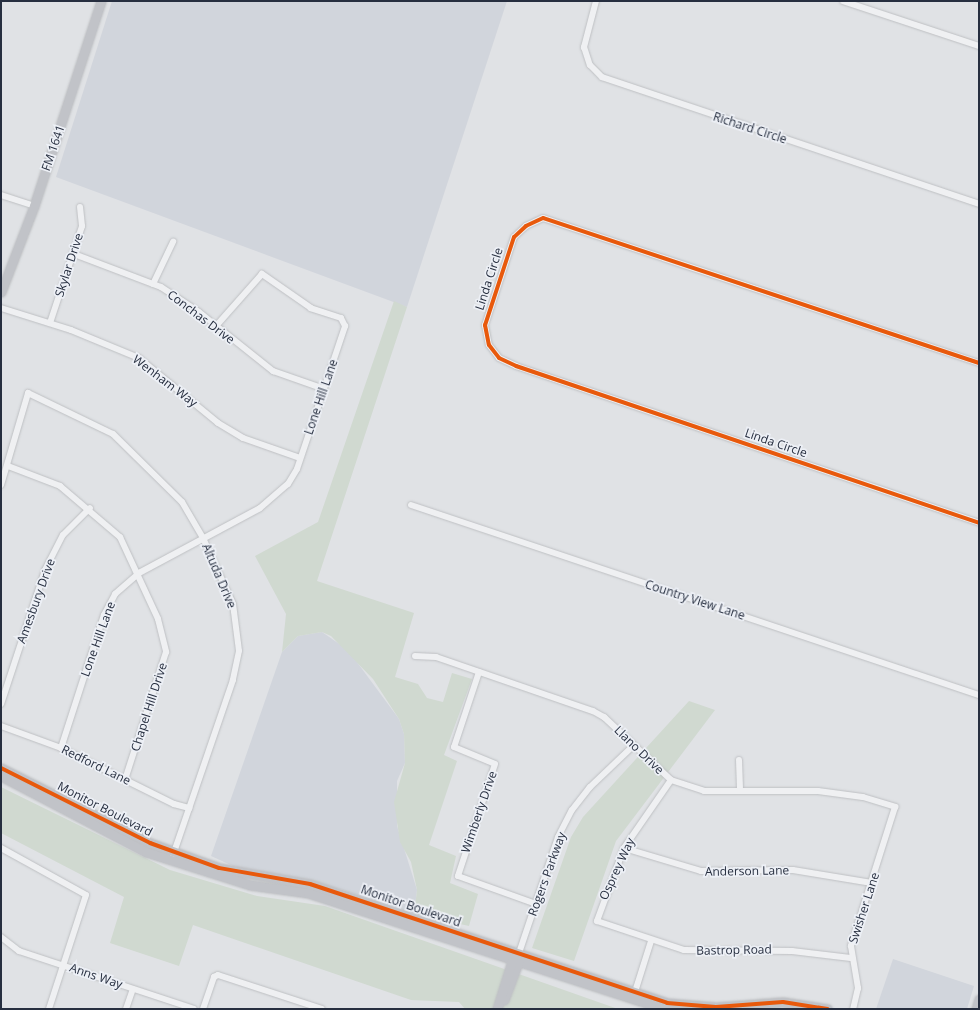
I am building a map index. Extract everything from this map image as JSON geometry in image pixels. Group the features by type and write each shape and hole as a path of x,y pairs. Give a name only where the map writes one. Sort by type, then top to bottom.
{"street":[{"name":"FM 1641","path":"1,292 34,206 101,1"},
{"name":"Richard Circle","path":"596,1 584,47 590,65 607,80 979,204"},
{"path":"843,1 979,46"},
{"path":"1,195 34,206"},
{"name":"Skylar Drive","path":"50,323 74,254 84,218 80,207"},
{"name":"Linda Circle","path":"979,363 543,218 526,226 514,237 485,325 489,345 499,358 516,366 979,523"},
{"path":"153,284 173,242"},
{"name":"Conchas Drive","path":"74,254 153,284 216,326 273,371 324,389"},
{"name":"Lone Hill Lane","path":"61,748 104,615 115,594 139,573 279,494 288,484 300,458 324,389 345,321 311,308 262,274 216,326"},
{"name":"Wenham Way","path":"1,308 50,323 139,358 218,423 243,438 300,458"},
{"name":"Altuda Drive","path":"8,466 28,393 112,434 182,502 203,538 233,604 239,650 233,680 172,856"},
{"path":"1,485 8,466"},
{"name":"Chapel Hill Drive","path":"8,466 60,486 90,508 120,537 139,573 158,619 166,652 125,780"},
{"name":"Country View Lane","path":"411,505 979,695"},
{"name":"Amesbury Drive","path":"1,704 45,570 63,535 90,508"},
{"name":"Llano Drive","path":"415,656 436,657 594,711 604,717 632,747 671,780 713,792 740,790 845,794 894,807"},
{"name":"Wimberly Drive","path":"479,672 454,747 496,764 458,876 536,904"},
{"name":"Redford Lane","path":"1,726 61,748 125,780 189,808"},
{"name":"Rogers Parkway","path":"502,1009 520,964 519,953 558,837 572,810 590,787 632,747"},
{"path":"739,760 740,790"},
{"name":"Monitor Boulevard","path":"1,768 172,856 250,885 308,893 520,964 634,996 667,1003 696,1007 783,1002 827,1009"},
{"name":"Monitor Boulevard","path":"1,776 146,852 172,856 234,872 310,884 519,953 665,1009"},
{"name":"Osprey Way","path":"597,921 624,848 671,780"},
{"name":"Swisher Lane","path":"853,1009 858,988 851,958 854,938 894,807"},
{"path":"1,848 86,895 49,1009"},
{"name":"Anderson Lane","path":"624,848 701,872 793,870 872,883"},
{"name":"Bastrop Road","path":"597,921 651,941 708,953 792,950 851,958"},
{"name":"Anns Way","path":"2,939 19,950 194,1009"},
{"path":"634,996 651,941"},
{"name":"Rogers Parkway","path":"510,961 519,953"},
{"path":"497,1009 510,961"},
{"path":"203,1009 215,975 322,1009"},
{"path":"126,1009 133,989"},
{"path":"976,1009 979,999"}],"shaded area":[{"path":"112,1 507,1 407,307 56,177"},
{"path":"394,301 407,307 317,581 414,613 395,677 418,684 427,698 443,702 452,673 472,679 444,755 457,761 429,845 456,856 450,883 478,894 469,926 414,914 417,890 411,862 400,842 394,802 405,763 404,734 399,719 373,679 331,636 322,632 298,636 282,652 286,614 255,556 318,522"},
{"path":"322,632 348,650 399,719 404,734 405,763 397,781 397,826 417,890 414,914 340,889 233,866 211,856 282,652 298,636"},
{"path":"689,701 715,710 616,841 574,961 532,948 571,837 583,817"},
{"path":"1,787 170,870 257,896 325,906 618,1009 465,1009 459,1002 411,1000 193,925 179,966 110,943 124,897 1,833"},
{"path":"893,959 974,986 967,1009 876,1009"}],"cycle path":[{"path":"979,363 543,218 526,226 514,237 485,325 489,345 499,358 516,366 979,523"},
{"path":"1,768 150,843 219,868 310,884 667,1003 716,1007 783,1002 827,1009"}]}
